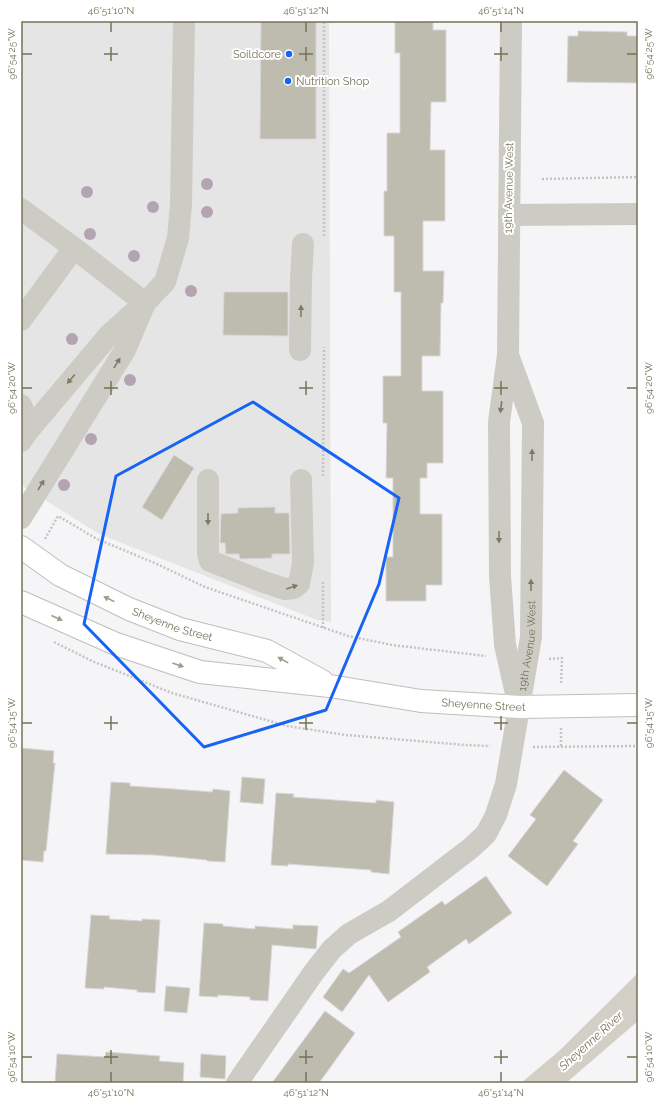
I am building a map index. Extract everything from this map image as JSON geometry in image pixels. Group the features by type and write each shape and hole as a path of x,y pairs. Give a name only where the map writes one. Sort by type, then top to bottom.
{"main road":[{"name":"Sheyenne Street","path":"21,547 60,575 128,609 180,629 267,651 330,686"},
{"name":"Sheyenne Street","path":"21,602 116,644 200,672 330,686 421,701 520,707 638,705"}],"street":[{"path":"24,436 108,335 145,303 165,282 178,238 181,204 184,21"},
{"name":"19th Avenue West","path":"511,21 508,355 499,422 500,576 505,645 520,707"},
{"path":"21,209 145,303"},
{"path":"509,215 638,214"},
{"path":"300,350 303,244"},
{"path":"21,320 74,248"},
{"path":"21,518 125,350 145,303"},
{"name":"19th Avenue West","path":"508,355 532,423 531,637 520,707"},
{"path":"21,405 26,417 24,436"},
{"path":"208,480 208,554 210,561 285,589 294,588 299,584 303,563 301,480"},
{"path":"237,1083 314,972 332,949 350,934 389,911 471,848 486,834 496,815 506,784 520,707"}],"path":[{"path":"542,178 638,177"},
{"path":"50,640 92,661 172,693 287,726 346,734 465,745 512,747 638,746"}],"highlighted area":[{"path":"253,402 399,498 379,584 326,710 204,747 84,624 116,476"}],"shaded area":[{"path":"21,21 329,21 331,622 317,620 99,534 21,485"}],"water":[{"name":"Sheyenne River","path":"638,973 638,1021 566,1083 521,1083 559,1051"}],"building":[{"path":"261,21 316,21 316,139 260,139"},
{"path":"395,21 433,22 433,30 446,30 446,102 431,102 430,150 445,150 445,221 423,221 423,271 444,271 443,303 441,303 440,356 422,356 422,391 443,391 443,463 427,463 427,478 420,478 420,514 442,514 442,585 426,585 426,601 386,601 386,557 393,557 393,478 386,478 387,423 383,423 383,376 401,376 401,292 394,292 394,236 384,236 384,191 387,191 387,133 400,133 400,53 395,53"},
{"path":"578,31 627,32 627,36 638,36 638,83 567,82 568,36 578,36"},
{"path":"224,292 288,292 288,336 223,335"},
{"path":"174,455 194,468 162,520 142,507"},
{"path":"275,507 275,513 289,513 290,554 272,554 272,558 240,559 239,554 226,554 225,543 220,543 221,514 238,513 238,508"},
{"path":"21,748 54,751 53,763 55,763 46,851 44,851 43,862 21,860"},
{"path":"564,770 603,800 573,841 578,844 547,886 508,856 536,819 530,815"},
{"path":"242,777 265,779 263,804 240,802"},
{"path":"111,782 130,783 130,786 212,792 213,789 230,791 225,862 155,855 106,854"},
{"path":"276,793 294,794 293,797 376,803 376,800 394,802 389,874 371,872 371,870 288,864 288,866 271,865"},
{"path":"486,876 512,913 469,944 466,939 427,967 430,972 388,1002 369,975 342,1012 323,997 343,969 349,973 401,937 398,932 442,901 445,905"},
{"path":"91,915 110,916 109,919 142,921 142,919 160,920 155,993 104,987 104,989 85,988"},
{"path":"204,923 223,924 223,926 255,929 255,926 293,929 293,925 318,926 316,949 272,945 268,1001 250,1000 250,997 218,995 218,997 199,996"},
{"path":"166,986 190,988 187,1013 164,1011"},
{"path":"325,1011 355,1033 319,1083 272,1083"},
{"path":"106,1052 160,1056 159,1061 184,1063 183,1083 55,1083 57,1054 105,1057"},
{"path":"201,1054 226,1056 225,1079 200,1077"}],"place":[{"name":"Soildcore","path":"289,54"},
{"name":"Nutrition Shop","path":"288,81"}]}
